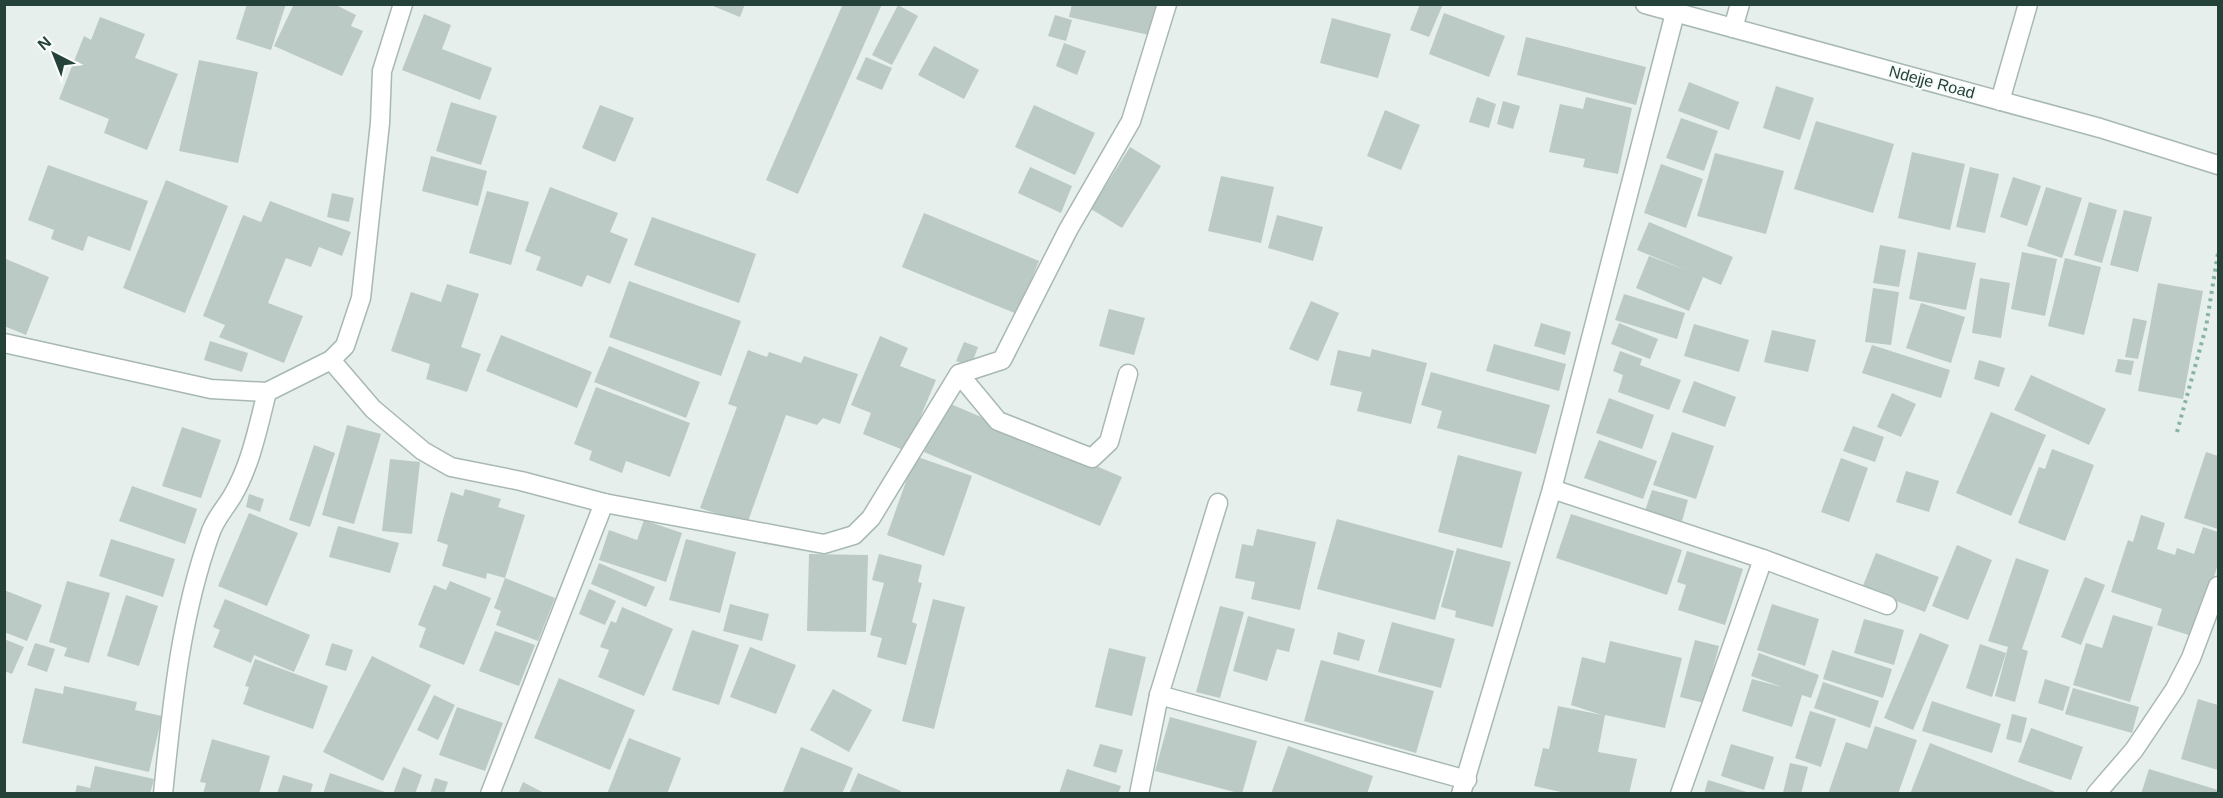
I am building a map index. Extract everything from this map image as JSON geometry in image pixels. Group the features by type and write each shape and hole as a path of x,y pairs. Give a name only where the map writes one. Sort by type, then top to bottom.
{"street":[{"path":"4,343 211,389 267,392 331,360 345,346 361,298 380,123 382,70 403,4"},
{"path":"331,360 373,409 423,451 451,467 521,480 604,503 824,544 854,535 871,518 959,374 1002,360 1068,230 1131,121 1167,4"},
{"name":"Ndejje Road","path":"1645,4 2100,128 2218,165"},
{"path":"1733,28 1740,4"},
{"path":"2000,100 2028,4"},
{"path":"1159,695 1464,787 1552,489 1675,13"},
{"path":"959,374 998,421 1092,458 1109,442 1128,374"},
{"path":"163,794 178,658 209,536 217,515 232,496 252,450 267,392"},
{"path":"1552,489 1763,559 1887,605"},
{"path":"490,794 604,503"},
{"path":"1139,794 1159,695 1218,503"},
{"path":"1680,794 1763,559"},
{"path":"2096,794 2134,750 2175,688 2191,658 2218,586"}],"path":[{"path":"2177,432 2206,327 2218,253"}],"building":[{"path":"247,4 286,4 271,50 236,39"},
{"path":"294,4 334,4 356,15 351,26 363,31 342,76 274,46"},
{"path":"708,4 745,4 740,17"},
{"path":"843,4 882,4 798,194 766,180"},
{"path":"1072,4 1156,4 1149,35 1069,17"},
{"path":"1420,4 1443,4 1429,37 1410,30"},
{"path":"898,5 918,16 892,65 872,55"},
{"path":"1444,13 1505,36 1489,77 1429,54"},
{"path":"424,14 451,25 442,49 492,68 480,100 402,70"},
{"path":"1055,15 1072,20 1066,41 1048,36"},
{"path":"100,17 145,34 135,58 178,74 147,150 104,133 109,119 59,99 84,36 91,40"},
{"path":"1332,18 1391,34 1378,78 1320,63"},
{"path":"1526,37 1646,67 1636,105 1517,75"},
{"path":"1064,43 1086,51 1077,75 1056,66"},
{"path":"934,46 979,70 964,99 918,75"},
{"path":"866,57 892,68 882,90 856,79"},
{"path":"199,60 258,72 238,163 179,151"},
{"path":"1689,82 1739,102 1729,130 1678,111"},
{"path":"1776,86 1814,98 1800,140 1763,128"},
{"path":"1477,97 1496,104 1489,128 1469,122"},
{"path":"1586,97 1632,108 1618,174 1583,167 1585,159 1549,152 1560,104 1583,109"},
{"path":"1503,101 1520,106 1513,129 1497,124"},
{"path":"451,102 497,116 481,165 436,151"},
{"path":"600,105 634,118 615,162 582,148"},
{"path":"1034,105 1095,133 1075,175 1015,147"},
{"path":"1385,110 1420,125 1401,170 1367,156"},
{"path":"1681,118 1718,131 1704,171 1666,158"},
{"path":"1816,121 1894,144 1873,213 1794,189"},
{"path":"1130,147 1161,166 1122,228 1091,209"},
{"path":"1912,152 1965,164 1950,230 1898,218"},
{"path":"1715,153 1784,171 1766,234 1697,216"},
{"path":"431,156 487,171 478,206 422,191"},
{"path":"1661,164 1703,179 1686,228 1644,213"},
{"path":"48,165 148,201 130,251 88,236 83,251 51,239 54,230 28,220"},
{"path":"1030,167 1072,186 1061,213 1018,193"},
{"path":"1970,167 1999,174 1985,233 1956,227"},
{"path":"1221,176 1274,187 1261,243 1208,231"},
{"path":"2013,177 2041,186 2027,226 2000,217"},
{"path":"166,180 228,206 185,313 123,288"},
{"path":"550,187 618,213 610,232 628,239 610,284 587,275 582,287 536,270 541,257 525,251"},
{"path":"2046,187 2082,198 2062,258 2027,246"},
{"path":"487,191 529,202 511,265 469,253"},
{"path":"332,193 354,198 349,222 327,217"},
{"path":"270,201 351,232 342,256 319,247 311,267 286,258 268,303 303,316 284,363 219,337 225,325 203,316 243,215 261,222"},
{"path":"2089,202 2117,210 2102,263 2074,255"},
{"path":"2124,210 2152,217 2138,272 2110,265"},
{"path":"924,213 1039,261 1017,314 902,267"},
{"path":"1277,215 1323,227 1313,261 1268,248"},
{"path":"652,217 756,254 739,303 634,265"},
{"path":"1649,222 1733,257 1721,285 1703,277 1689,311 1636,288 1649,256 1686,270 1637,250"},
{"path":"1880,245 1906,250 1899,287 1873,283"},
{"path":"1918,252 1976,263 1966,310 1909,299"},
{"path":"2022,252 2057,259 2045,316 2011,309"},
{"path":"2065,258 2101,267 2084,335 2048,326"},
{"path":"6,259 49,277 26,335 4,326"},
{"path":"1980,278 2010,283 2001,338 1972,333"},
{"path":"629,281 741,321 721,376 609,337"},
{"path":"2158,283 2203,291 2183,399 2138,391"},
{"path":"447,284 479,294 461,347 481,354 467,392 426,379 430,364 391,351 411,292 441,302"},
{"path":"1873,288 1899,292 1891,345 1865,342"},
{"path":"1624,294 1685,313 1677,339 1615,320"},
{"path":"1311,301 1339,313 1318,361 1289,349"},
{"path":"1921,303 1965,317 1951,363 1906,348"},
{"path":"1109,309 1145,318 1134,355 1099,346"},
{"path":"2133,318 2147,321 2138,359 2125,357"},
{"path":"1541,323 1571,332 1565,355 1534,346"},
{"path":"1619,323 1658,339 1650,359 1611,344"},
{"path":"1694,324 1749,340 1739,372 1684,356"},
{"path":"1772,330 1816,340 1808,372 1764,362"},
{"path":"501,335 592,372 577,408 486,371"},
{"path":"880,336 908,348 900,366 936,380 906,451 863,434 871,413 851,405"},
{"path":"210,341 248,353 242,372 204,360"},
{"path":"964,342 978,347 971,366 956,361"},
{"path":"1494,344 1566,364 1559,391 1486,371"},
{"path":"1872,345 1950,370 1941,398 1862,373"},
{"path":"609,346 700,382 686,418 594,382"},
{"path":"1372,349 1427,363 1411,424 1357,411 1362,392 1330,385 1338,350 1370,357"},
{"path":"748,350 767,357 769,352 801,363 804,356 858,374 840,424 823,418 817,425 786,415 747,524 700,508 737,407 728,404"},
{"path":"1620,351 1642,359 1640,365 1681,380 1669,410 1618,392 1623,375 1613,371"},
{"path":"2118,359 2134,361 2131,375 2115,372"},
{"path":"1979,360 2005,368 1999,387 1974,379"},
{"path":"1431,372 1550,405 1536,454 1437,428 1442,411 1421,405"},
{"path":"2031,375 2106,409 2089,445 2014,410"},
{"path":"1694,381 1736,397 1725,427 1682,412"},
{"path":"596,387 690,423 670,477 626,461 622,473 589,460 592,451 574,444"},
{"path":"1892,393 1916,404 1901,437 1877,427"},
{"path":"1609,398 1654,415 1642,449 1596,433"},
{"path":"946,402 1122,477 1100,526 924,452"},
{"path":"1991,412 2046,435 2011,516 1956,493"},
{"path":"347,425 381,434 354,524 322,515"},
{"path":"1853,426 1884,437 1875,462 1843,451"},
{"path":"182,427 221,440 201,498 162,486"},
{"path":"1672,432 1714,446 1696,499 1653,485"},
{"path":"1599,440 1657,461 1643,499 1584,478"},
{"path":"314,445 335,453 310,527 289,520"},
{"path":"2052,449 2094,465 2065,541 2018,523 2039,467 2045,469"},
{"path":"2206,452 2218,456 2218,529 2184,518"},
{"path":"1458,455 1522,472 1502,548 1438,532"},
{"path":"915,456 972,476 944,556 887,535"},
{"path":"1841,458 1868,468 1849,522 1821,512"},
{"path":"390,459 420,462 412,534 382,531"},
{"path":"1906,471 1939,481 1929,512 1896,502"},
{"path":"132,486 197,509 185,544 119,521"},
{"path":"465,489 501,499 498,507 525,515 505,578 487,573 486,579 442,566 448,545 437,541 451,492 463,496"},
{"path":"1652,490 1688,500 1682,521 1645,511"},
{"path":"249,494 264,499 260,512 246,507"},
{"path":"249,513 298,533 267,606 218,586"},
{"path":"1571,514 1682,550 1667,595 1556,558"},
{"path":"2141,515 2165,523 2157,549 2175,555 2177,548 2194,554 2203,527 2218,532 2218,564 2195,637 2157,625 2162,609 2111,592 2128,540 2133,542"},
{"path":"1337,519 1454,551 1435,620 1317,589"},
{"path":"644,520 682,533 666,582 599,560 609,530 637,540"},
{"path":"338,526 399,543 390,573 329,557"},
{"path":"1257,529 1316,542 1300,610 1251,599 1255,582 1235,578 1242,544 1253,546"},
{"path":"111,539 175,559 163,597 99,576"},
{"path":"686,539 736,552 720,613 669,600"},
{"path":"1957,545 1992,560 1968,620 1932,606"},
{"path":"1457,548 1511,562 1493,627 1455,617 1456,611 1441,607"},
{"path":"1687,551 1743,569 1725,625 1678,610 1686,585 1677,582"},
{"path":"1876,553 1939,577 1925,612 1862,588"},
{"path":"809,554 868,555 866,632 807,631"},
{"path":"879,554 922,565 918,582 922,583 912,622 917,624 906,665 877,657 882,638 870,635 884,583 872,580"},
{"path":"2016,558 2049,570 2022,649 2028,651 2015,702 1995,696 2008,647 1988,641"},
{"path":"599,563 655,587 646,607 591,584"},
{"path":"2085,577 2105,585 2081,645 2061,637"},
{"path":"505,578 555,598 538,641 496,625 501,611 494,608"},
{"path":"67,581 110,593 89,663 64,656 67,648 49,642"},
{"path":"450,581 491,598 464,665 419,647 426,628 418,625 434,585 446,590"},
{"path":"589,589 616,601 605,625 579,614"},
{"path":"4,590 42,605 27,641 4,632"},
{"path":"126,595 158,606 139,666 107,656"},
{"path":"225,599 310,635 294,672 254,655 251,663 213,647 220,630 213,627"},
{"path":"933,599 965,607 934,729 902,721"},
{"path":"730,604 769,614 762,641 723,631"},
{"path":"1772,604 1819,619 1805,666 1757,650"},
{"path":"1220,606 1244,612 1220,698 1196,692"},
{"path":"622,607 673,629 644,696 598,677 609,650 600,647 611,621 616,623"},
{"path":"2113,615 2153,627 2130,702 2073,685 2086,643 2102,648"},
{"path":"1248,616 1295,629 1289,652 1277,649 1267,681 1233,671"},
{"path":"1864,619 1904,630 1894,665 1854,653"},
{"path":"1392,622 1455,639 1441,688 1378,672"},
{"path":"692,630 739,645 719,705 672,690"},
{"path":"495,631 535,645 519,686 479,671"},
{"path":"1338,632 1365,640 1359,661 1333,654"},
{"path":"1920,633 1949,645 1913,730 1884,718"},
{"path":"4,639 24,647 12,674 4,671"},
{"path":"1695,640 1719,646 1704,703 1680,697"},
{"path":"1610,641 1682,658 1665,728 1605,715 1598,752 1637,759 1629,794 1570,794 1534,786 1543,748 1549,749 1558,706 1602,715 1571,705 1582,657 1605,663"},
{"path":"35,643 55,649 47,672 27,665"},
{"path":"332,643 353,650 346,671 325,665"},
{"path":"1980,644 2006,653 1992,697 1966,688"},
{"path":"750,647 796,665 776,714 730,697"},
{"path":"1109,648 1146,657 1132,716 1095,707"},
{"path":"1832,650 1892,669 1883,698 1823,679"},
{"path":"1759,653 1819,675 1811,698 1802,695 1792,727 1742,711 1752,679 1782,687 1751,676"},
{"path":"372,656 431,685 383,781 323,752"},
{"path":"255,659 328,686 313,729 243,704 249,687 245,686"},
{"path":"1321,660 1434,691 1416,753 1304,721"},
{"path":"559,678 635,710 610,770 534,738"},
{"path":"2045,679 2070,687 2063,711 2038,703"},
{"path":"1823,682 1879,701 1870,728 1814,708"},
{"path":"64,686 137,702 135,710 162,716 149,772 22,743 35,688 63,694"},
{"path":"2073,688 2139,707 2132,733 2065,714"},
{"path":"833,689 872,710 849,752 810,730"},
{"path":"434,695 455,705 438,740 417,730"},
{"path":"2198,699 2218,705 2218,770 2181,759"},
{"path":"1932,701 2001,724 1992,753 1922,731"},
{"path":"457,707 503,723 485,771 439,755"},
{"path":"1810,711 1836,719 1821,767 1795,758"},
{"path":"2012,714 2027,718 2021,743 2006,739"},
{"path":"1170,717 1257,741 1242,794 1155,771"},
{"path":"1875,726 1917,740 1898,794 1828,794 1846,742 1867,749"},
{"path":"2031,728 2083,747 2071,780 2018,762"},
{"path":"629,738 681,758 667,794 607,794"},
{"path":"212,739 270,756 259,794 203,794 206,783 200,782"},
{"path":"1930,743 2058,793 2058,794 1910,794"},
{"path":"1100,744 1123,750 1116,773 1093,766"},
{"path":"1731,744 1774,757 1764,790 1721,776"},
{"path":"1288,746 1373,776 1367,794 1271,794"},
{"path":"801,747 853,768 842,794 782,794"},
{"path":"1790,763 1808,767 1801,794 1783,793"},
{"path":"95,766 154,779 150,794 75,794 77,785 90,788"},
{"path":"403,767 422,775 415,794 393,794"},
{"path":"1067,769 1121,786 1118,794 1059,794"},
{"path":"2149,769 2218,790 2218,794 2141,794"},
{"path":"330,773 385,792 384,794 323,794"},
{"path":"858,773 901,791 900,794 849,794"},
{"path":"283,775 313,784 310,794 277,794"},
{"path":"435,778 448,782 444,794 430,794"},
{"path":"1708,780 1750,793 1750,794 1704,794"},
{"path":"523,782 546,794 518,794"}]}
